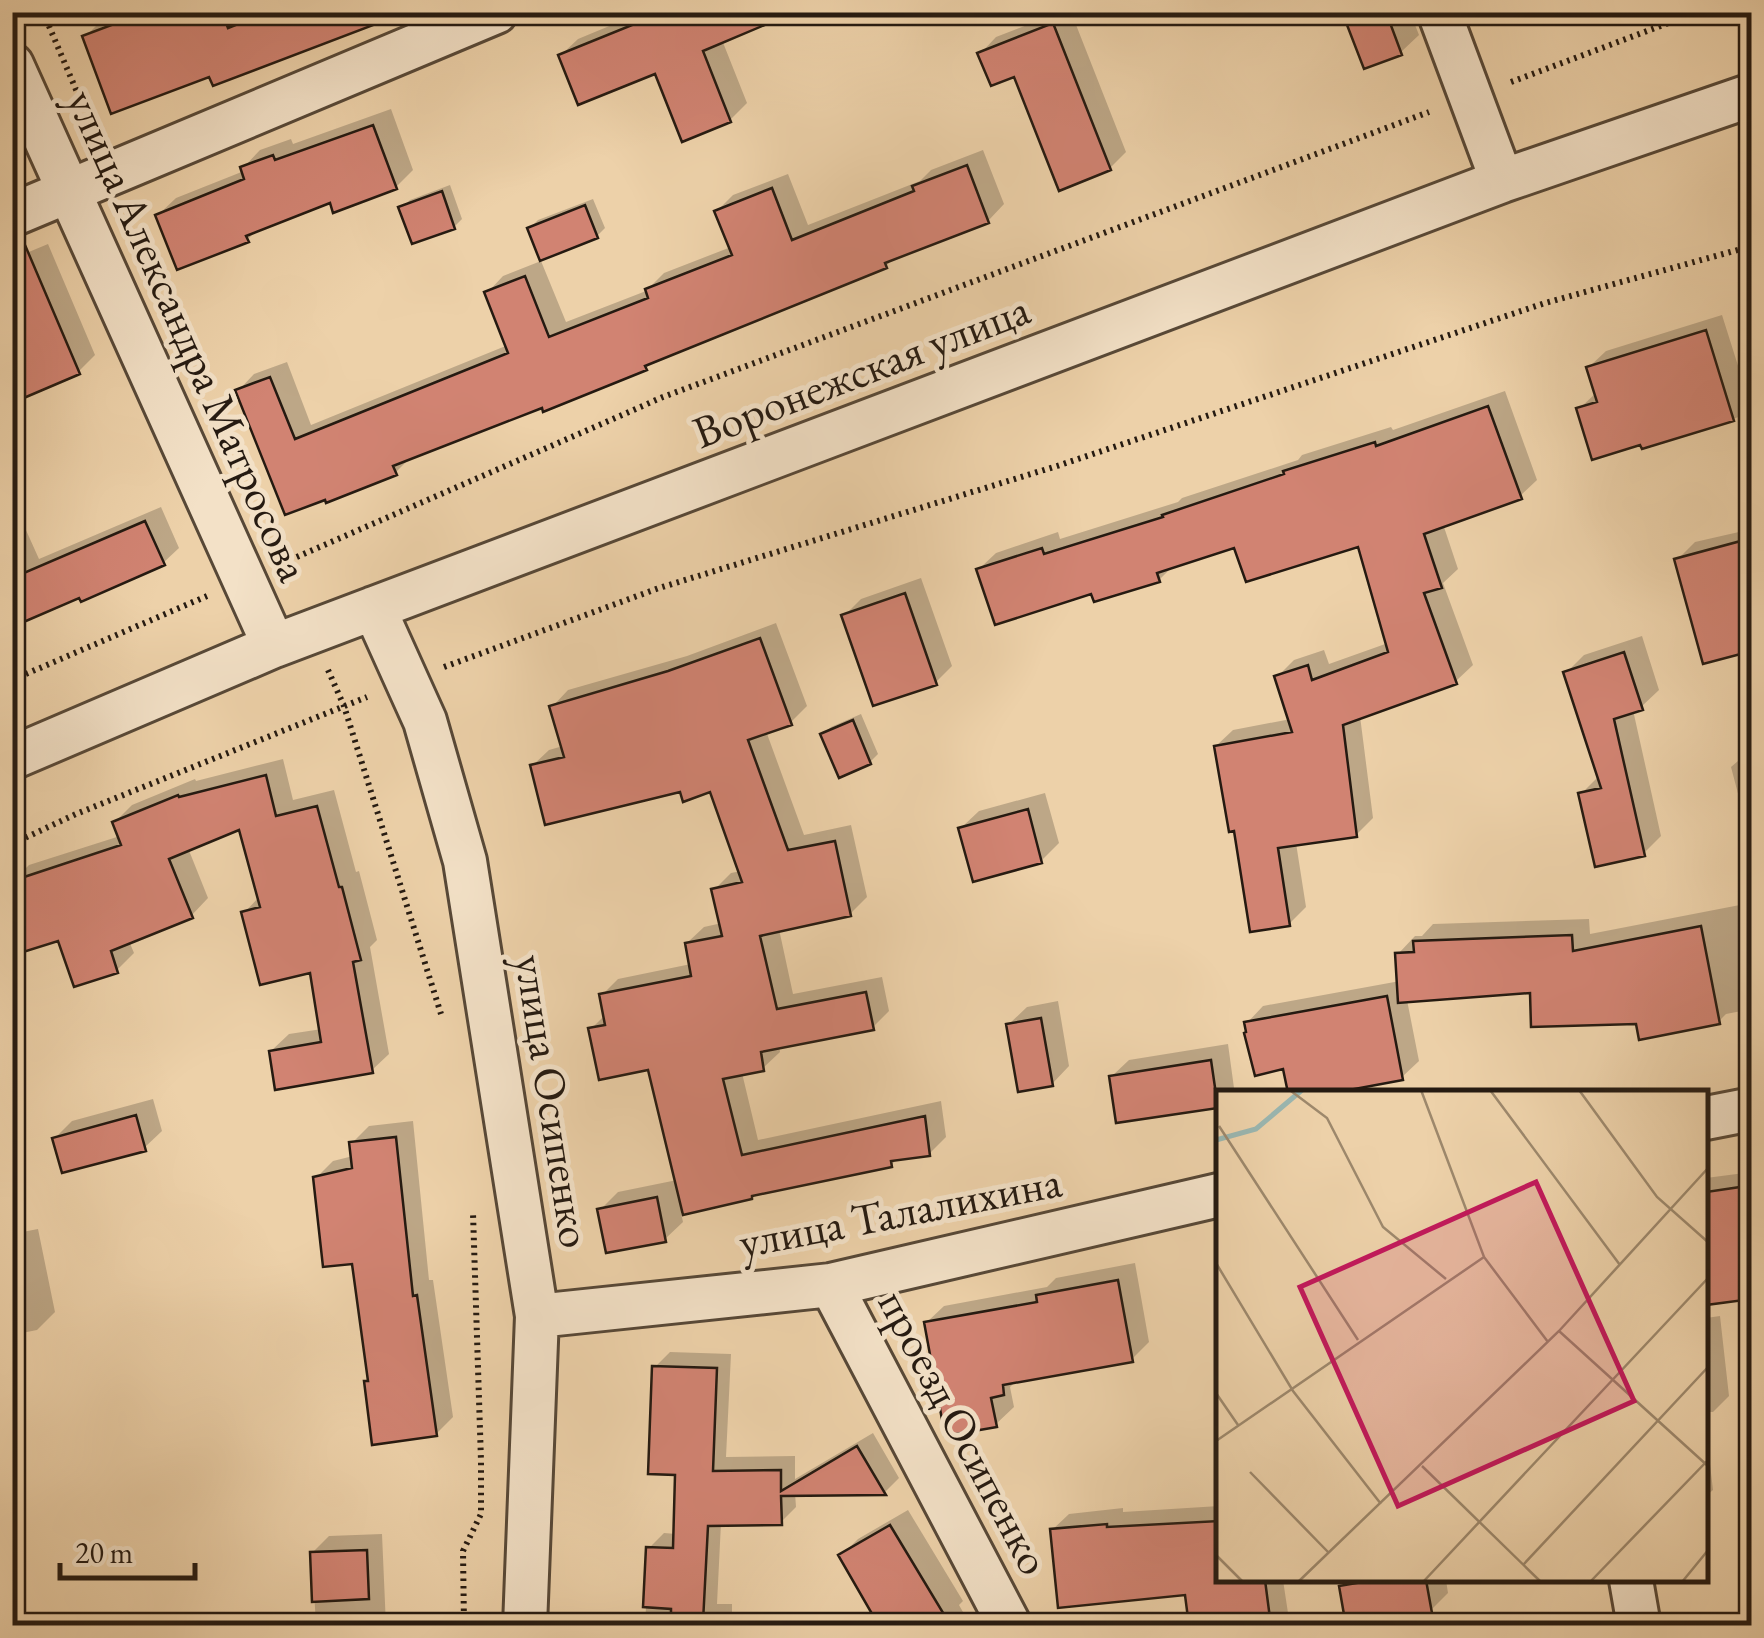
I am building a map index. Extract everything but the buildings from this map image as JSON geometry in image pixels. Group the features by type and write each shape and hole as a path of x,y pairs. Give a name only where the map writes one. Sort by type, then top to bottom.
{"street":[{"path":"12,216 496,12"},
{"path":"1439,12 1502,181"},
{"name":"улица Александра Матросова","path":"12,65 244,580 293,639"},
{"name":"Воронежская улица","path":"12,758 374,608 1502,181 1752,95"},
{"name":"улица Осипенко","path":"374,608 425,720 466,861 537,1316 525,1626"},
{"path":"1709,1117 1752,1109"},
{"name":"улица Талалихина","path":"537,1316 830,1285 1216,1197"},
{"name":"проезд Осипенко","path":"830,1285 1010,1626"},
{"path":"1632,1583 1639,1626"}],"path":[{"path":"12,680 663,397 1698,12"},
{"path":"12,844 76,814 407,680 659,588 1057,466 1544,303 1752,246"},
{"path":"293,639 344,706 445,1027"},
{"path":"464,1626 463,1551 480,1514 472,1201"}]}
